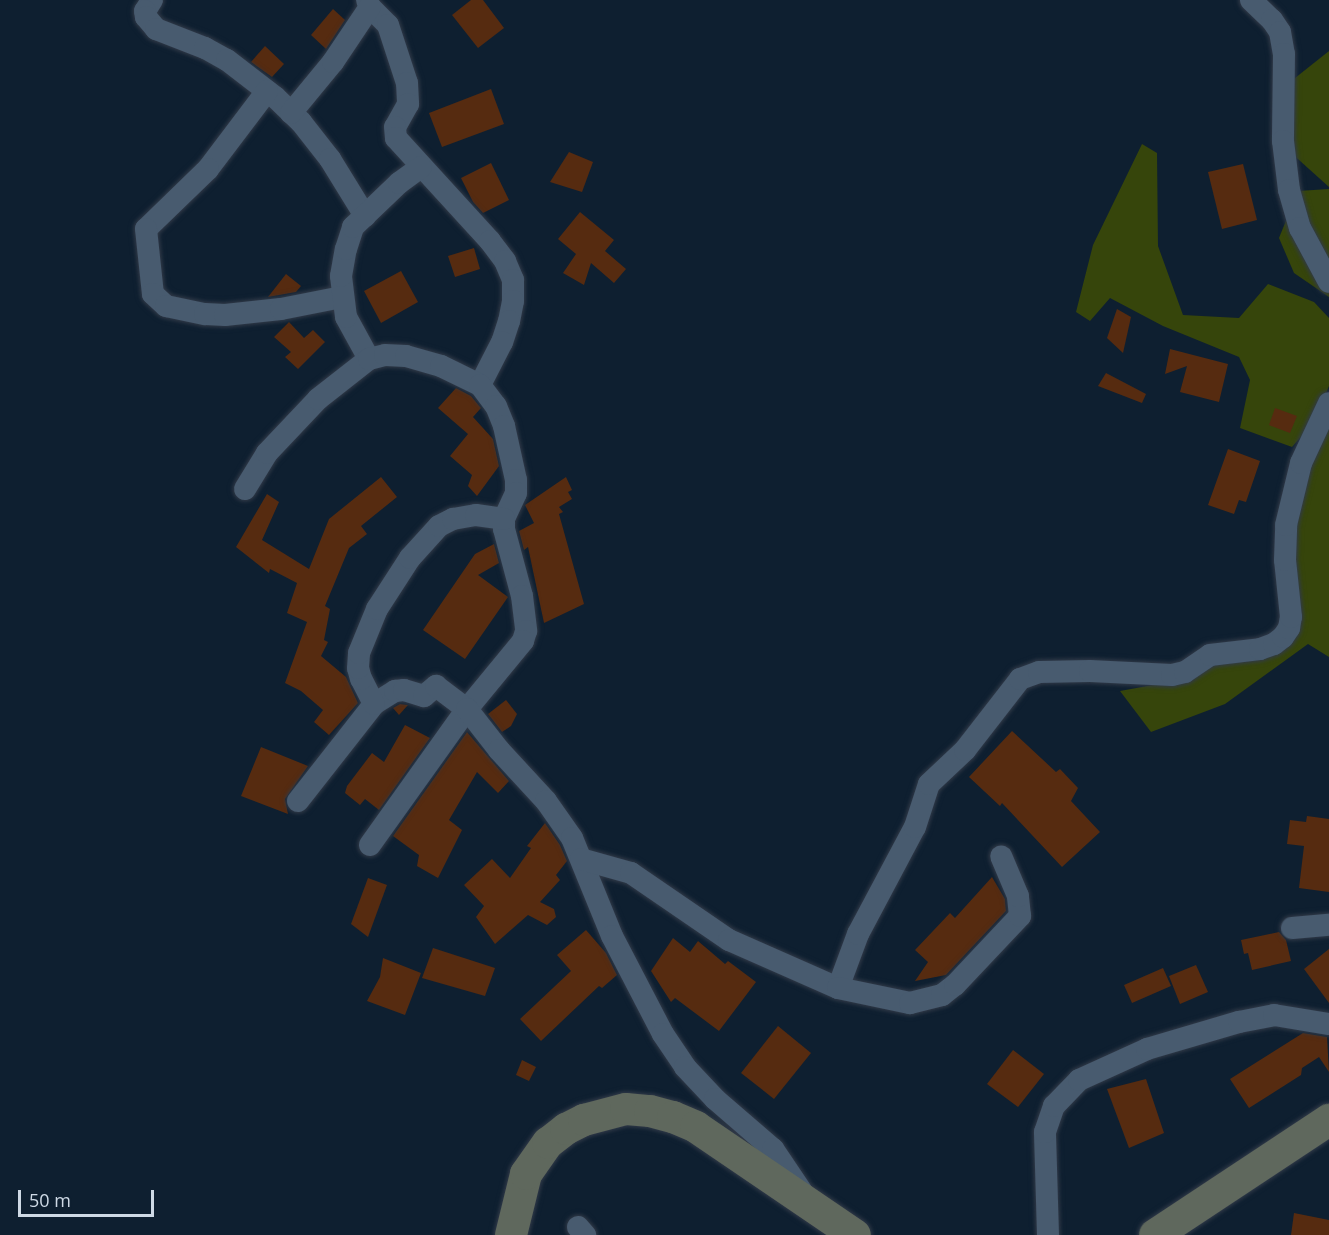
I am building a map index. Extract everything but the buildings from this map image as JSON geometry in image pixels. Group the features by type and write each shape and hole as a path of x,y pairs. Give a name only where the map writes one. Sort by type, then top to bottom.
{"main road":[{"path":"511,1235 526,1174 548,1143 566,1128 584,1120 626,1109 650,1111 673,1117 696,1127 855,1235"},
{"path":"1155,1235 1329,1120"}],"street":[{"path":"152,0 146,11 146,17 156,29 206,48 227,60 291,113 330,159 364,216"},
{"path":"1251,0 1280,32 1284,54 1283,141 1289,190 1300,228 1329,282"},
{"path":"291,113 333,62 369,4 388,25 407,83 408,104 396,127 396,138 490,241 505,261 513,280 513,301 509,321 502,342 480,385"},
{"path":"267,91 208,169 146,229 153,294 166,306 205,314 225,315 281,309 342,297"},
{"path":"369,359 346,317 341,276 346,249 353,227 399,183 421,167"},
{"path":"245,489 267,453 291,426 345,376 369,359 385,355 406,356 441,366 480,385 496,406 504,426 516,470 516,493 504,519 513,568 522,596 526,631 517,651 467,709 370,845"},
{"path":"838,988 858,934 915,827 929,784 965,750 1020,679 1039,672 1090,670 1172,675 1185,672 1210,655 1260,649 1274,644 1283,637 1289,628 1291,617 1286,560 1286,525 1301,463 1329,403"},
{"path":"374,704 361,679 358,668 359,653 376,609 410,558 439,526 453,519 476,515 504,519"},
{"path":"298,801 374,704 395,691 401,690 424,696 436,686 467,709 499,750 551,808 572,838 612,936 663,1034 698,1083 773,1149 810,1204"},
{"path":"581,859 631,873 729,939 838,988 910,1003 942,995 955,985 1020,916 1018,896 1001,856"},
{"path":"1292,928 1329,925"},
{"path":"1047,1235 1045,1132 1054,1106 1079,1080 1147,1049 1239,1022 1274,1015 1329,1024"}],"green space":[{"path":"1329,51 1329,187 1289,151 1290,82"},
{"path":"1142,144 1157,153 1158,246 1183,315 1239,318 1268,284 1314,302 1329,318 1329,386 1314,422 1292,447 1240,428 1250,380 1239,357 1163,326 1110,298 1090,321 1076,312 1093,245"},
{"path":"1329,189 1329,297 1294,273 1279,238 1298,191"},
{"path":"1329,412 1329,657 1308,644 1225,704 1151,732 1120,691 1180,680 1235,653 1284,641 1288,526"}]}
